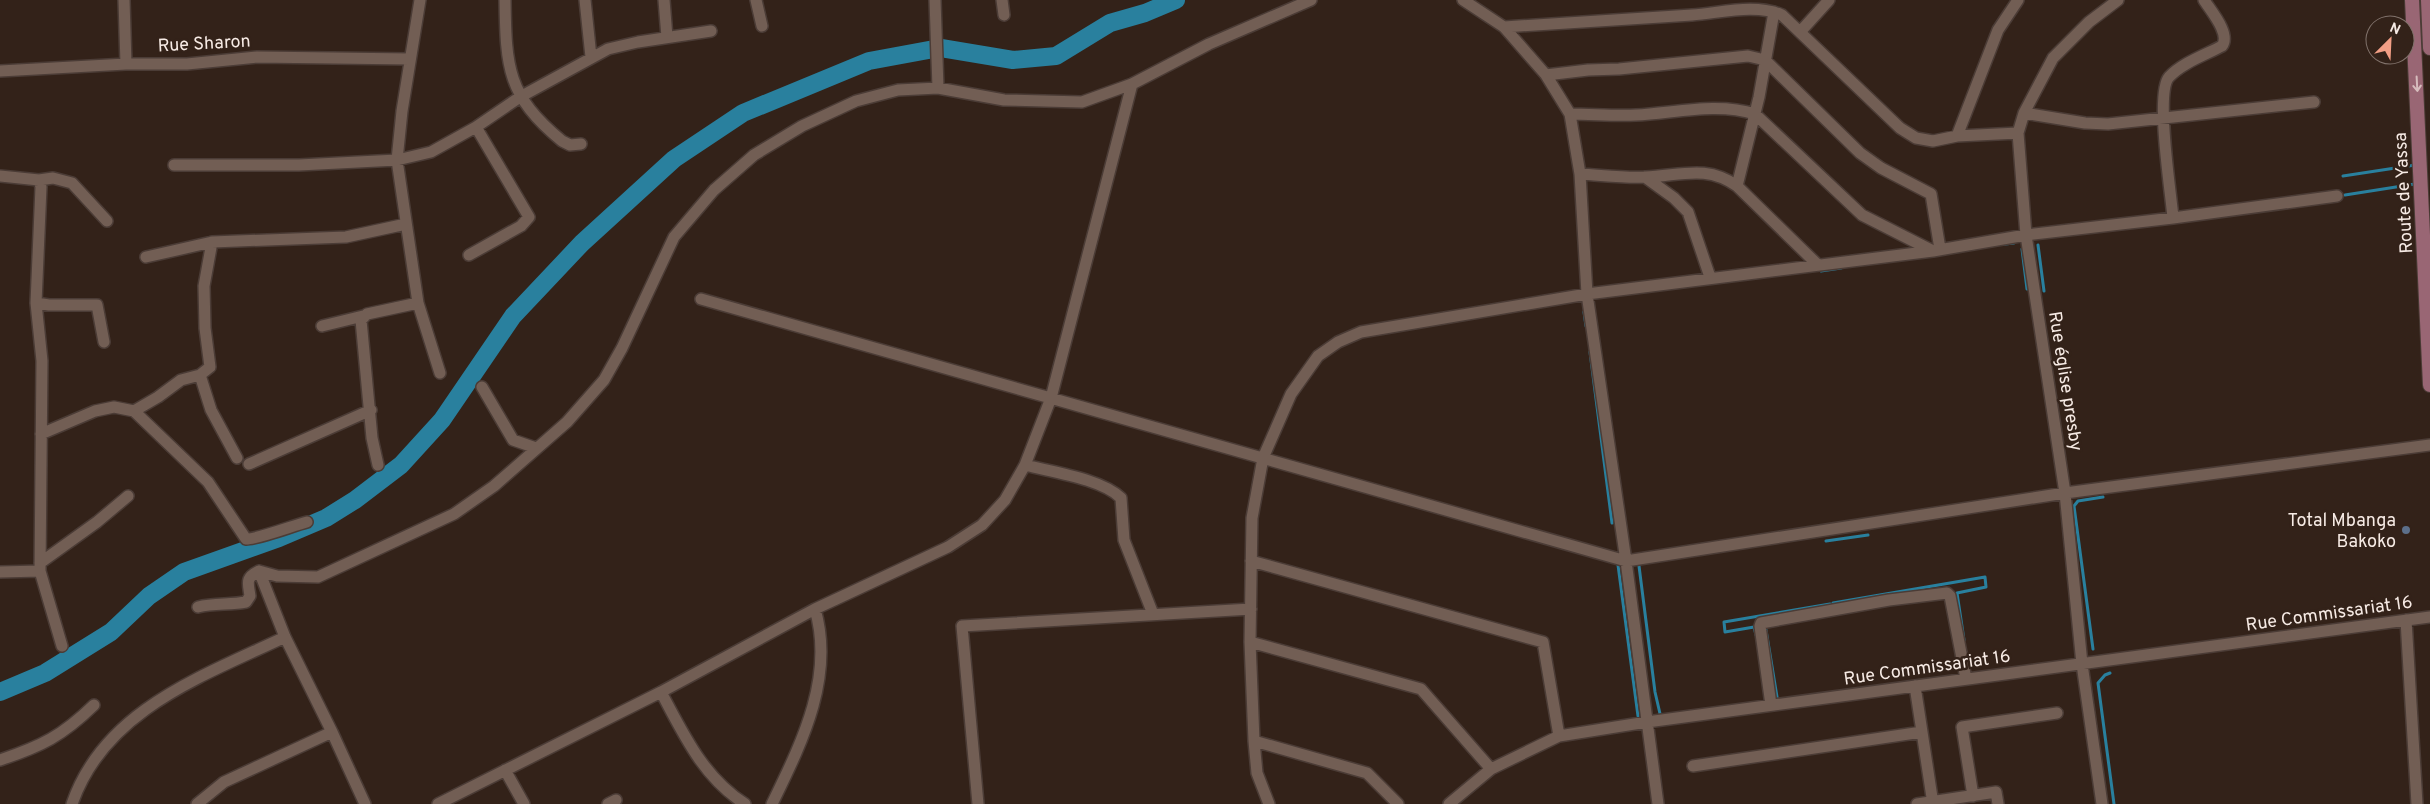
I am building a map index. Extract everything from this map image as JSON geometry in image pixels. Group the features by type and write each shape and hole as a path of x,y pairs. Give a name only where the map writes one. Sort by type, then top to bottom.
{"main road":[{"name":"Route de Yassa","path":"2412,0 2426,178 2430,385"},
{"path":"2428,0 2430,48"}],"street":[{"path":"124,0 126,64"},
{"path":"420,0 402,111 398,160 418,303 440,373"},
{"path":"505,0 506,58 520,97 552,133 562,141 570,145 581,144"},
{"path":"585,0 591,57"},
{"path":"664,0 667,37"},
{"path":"756,0 762,26"},
{"path":"935,0 938,88"},
{"path":"1002,0 1004,15"},
{"path":"198,607 216,603 246,602 250,596 247,579 259,571 277,576 303,579 318,578 454,514 494,486 567,422 604,380 622,348 674,237 714,190 754,155 802,126 856,101 898,90 938,88 1004,100 1082,102 1132,84 1209,44 1311,0"},
{"path":"1463,0 1504,27 1546,75 1570,114 1580,174 1587,294 1626,561 1658,804"},
{"path":"1800,32 1830,0"},
{"path":"1957,136 1998,30 2018,0"},
{"name":"Rue église presby","path":"2102,804 2082,664 2065,493 2026,235 2018,133 2024,113 2053,58 2090,22 2118,0"},
{"path":"2173,218 2163,118 2163,89 2168,79 2177,70 2222,46 2225,42 2224,34 2204,0"},
{"path":"1504,27 1756,9 1774,12 1782,15 1900,128 1916,138 1933,141 1957,136 2018,133"},
{"path":"1737,186 1755,114 1774,12"},
{"path":"174,165 299,165 398,160 431,152 476,127 520,97 608,49 667,37 711,31"},
{"path":"1546,75 1748,56 1765,60 1860,153 1881,168 1931,194 1936,250"},
{"name":"Rue Sharon","path":"0,71 126,64 187,64 257,57 410,59"},
{"path":"438,804 661,692 815,609 948,547 982,525 1005,500 1025,465 1051,398 1132,84"},
{"path":"2024,113 2085,123 2108,124 2314,102"},
{"path":"1570,114 1634,115 1723,108 1738,109 1755,114 1862,216 1936,250"},
{"path":"469,255 521,226 529,217 476,127"},
{"path":"1580,174 1645,177 1710,172 1724,177 1737,186 1818,265"},
{"path":"0,176 39,180 53,178 72,183 107,221"},
{"path":"1645,177 1674,198 1688,212 1710,277"},
{"path":"39,180 41,186 36,303 42,361 40,567 62,646"},
{"path":"1269,804 1257,773 1254,741 1250,642 1252,518 1263,458 1292,394 1318,356 1338,342 1361,332 1587,294 1646,288 1710,277 1936,250 2026,235 2337,196"},
{"path":"146,257 212,242 346,237 406,224"},
{"path":"134,411 158,397 181,380 200,374 210,366 205,328 204,286 212,242"},
{"path":"701,299 1626,561 2065,493 2430,445"},
{"path":"36,303 49,306 97,305 104,342"},
{"path":"322,326 418,303"},
{"path":"363,316 361,320 371,410 372,438 378,465"},
{"path":"200,374 211,410 236,458"},
{"path":"482,387 513,440 536,448"},
{"path":"41,434 95,411 114,407 134,411 208,482 246,539 254,539 307,522"},
{"path":"249,464 371,410"},
{"path":"1025,465 1087,481 1115,491 1121,498 1124,540 1153,614"},
{"path":"0,572 40,567 128,496"},
{"path":"1251,562 1543,642 1559,736"},
{"path":"259,571 285,637 332,732 364,804"},
{"path":"1771,705 1761,636 1761,623 1898,598 1944,592 1950,596 1966,679"},
{"path":"772,804 801,743 817,693 820,664 818,622 815,609"},
{"path":"978,804 962,626 1251,609"},
{"name":"Rue Commissariat 16","path":"1449,804 1491,770 1559,736 1771,705 2430,617"},
{"path":"2406,620 2417,804"},
{"path":"72,804 92,763 111,739 142,712 170,692 285,637"},
{"path":"1250,642 1421,689 1491,770"},
{"path":"1915,686 1933,803"},
{"path":"661,692 694,754 730,794 745,804"},
{"path":"0,760 37,748 72,726 94,705"},
{"path":"1973,796 1962,727 2057,713"},
{"path":"197,804 224,782 332,732"},
{"path":"1693,766 1922,732"},
{"path":"1254,741 1356,768 1367,773 1398,804"},
{"path":"505,770 524,804"},
{"path":"1917,804 1996,792 1998,804"}],"waterway":[{"path":"941,48 1013,60 1056,56 1110,23 1145,13 1176,0"},
{"path":"0,692 45,673 111,632 149,596 184,572 279,538 326,518 355,500 401,465 442,420 513,316 582,243 674,159 743,113 869,61 934,49"},
{"path":"2343,176 2415,165"},
{"path":"2345,195 2415,184"},
{"path":"2005,244 2014,243"},
{"path":"2038,245 2044,291"},
{"path":"2022,249 2027,289"},
{"path":"1821,271 1841,268"},
{"path":"1584,312 1586,326"},
{"path":"1590,352 1612,523"},
{"path":"2093,649 2074,506 2078,501 2103,497"},
{"path":"1826,541 1868,535"},
{"path":"1618,565 1638,716"},
{"path":"1639,566 1655,692 1661,718"},
{"path":"1833,603 1985,577 1986,587 1957,593 1964,640"},
{"path":"1756,635 1754,627 1725,632 1724,622 1830,604"},
{"path":"1766,630 1778,703"},
{"path":"2110,673 2105,675 2098,683 2114,804"}],"place":[{"name":"Total Mbanga Bakoko","path":"2406,530"}]}
